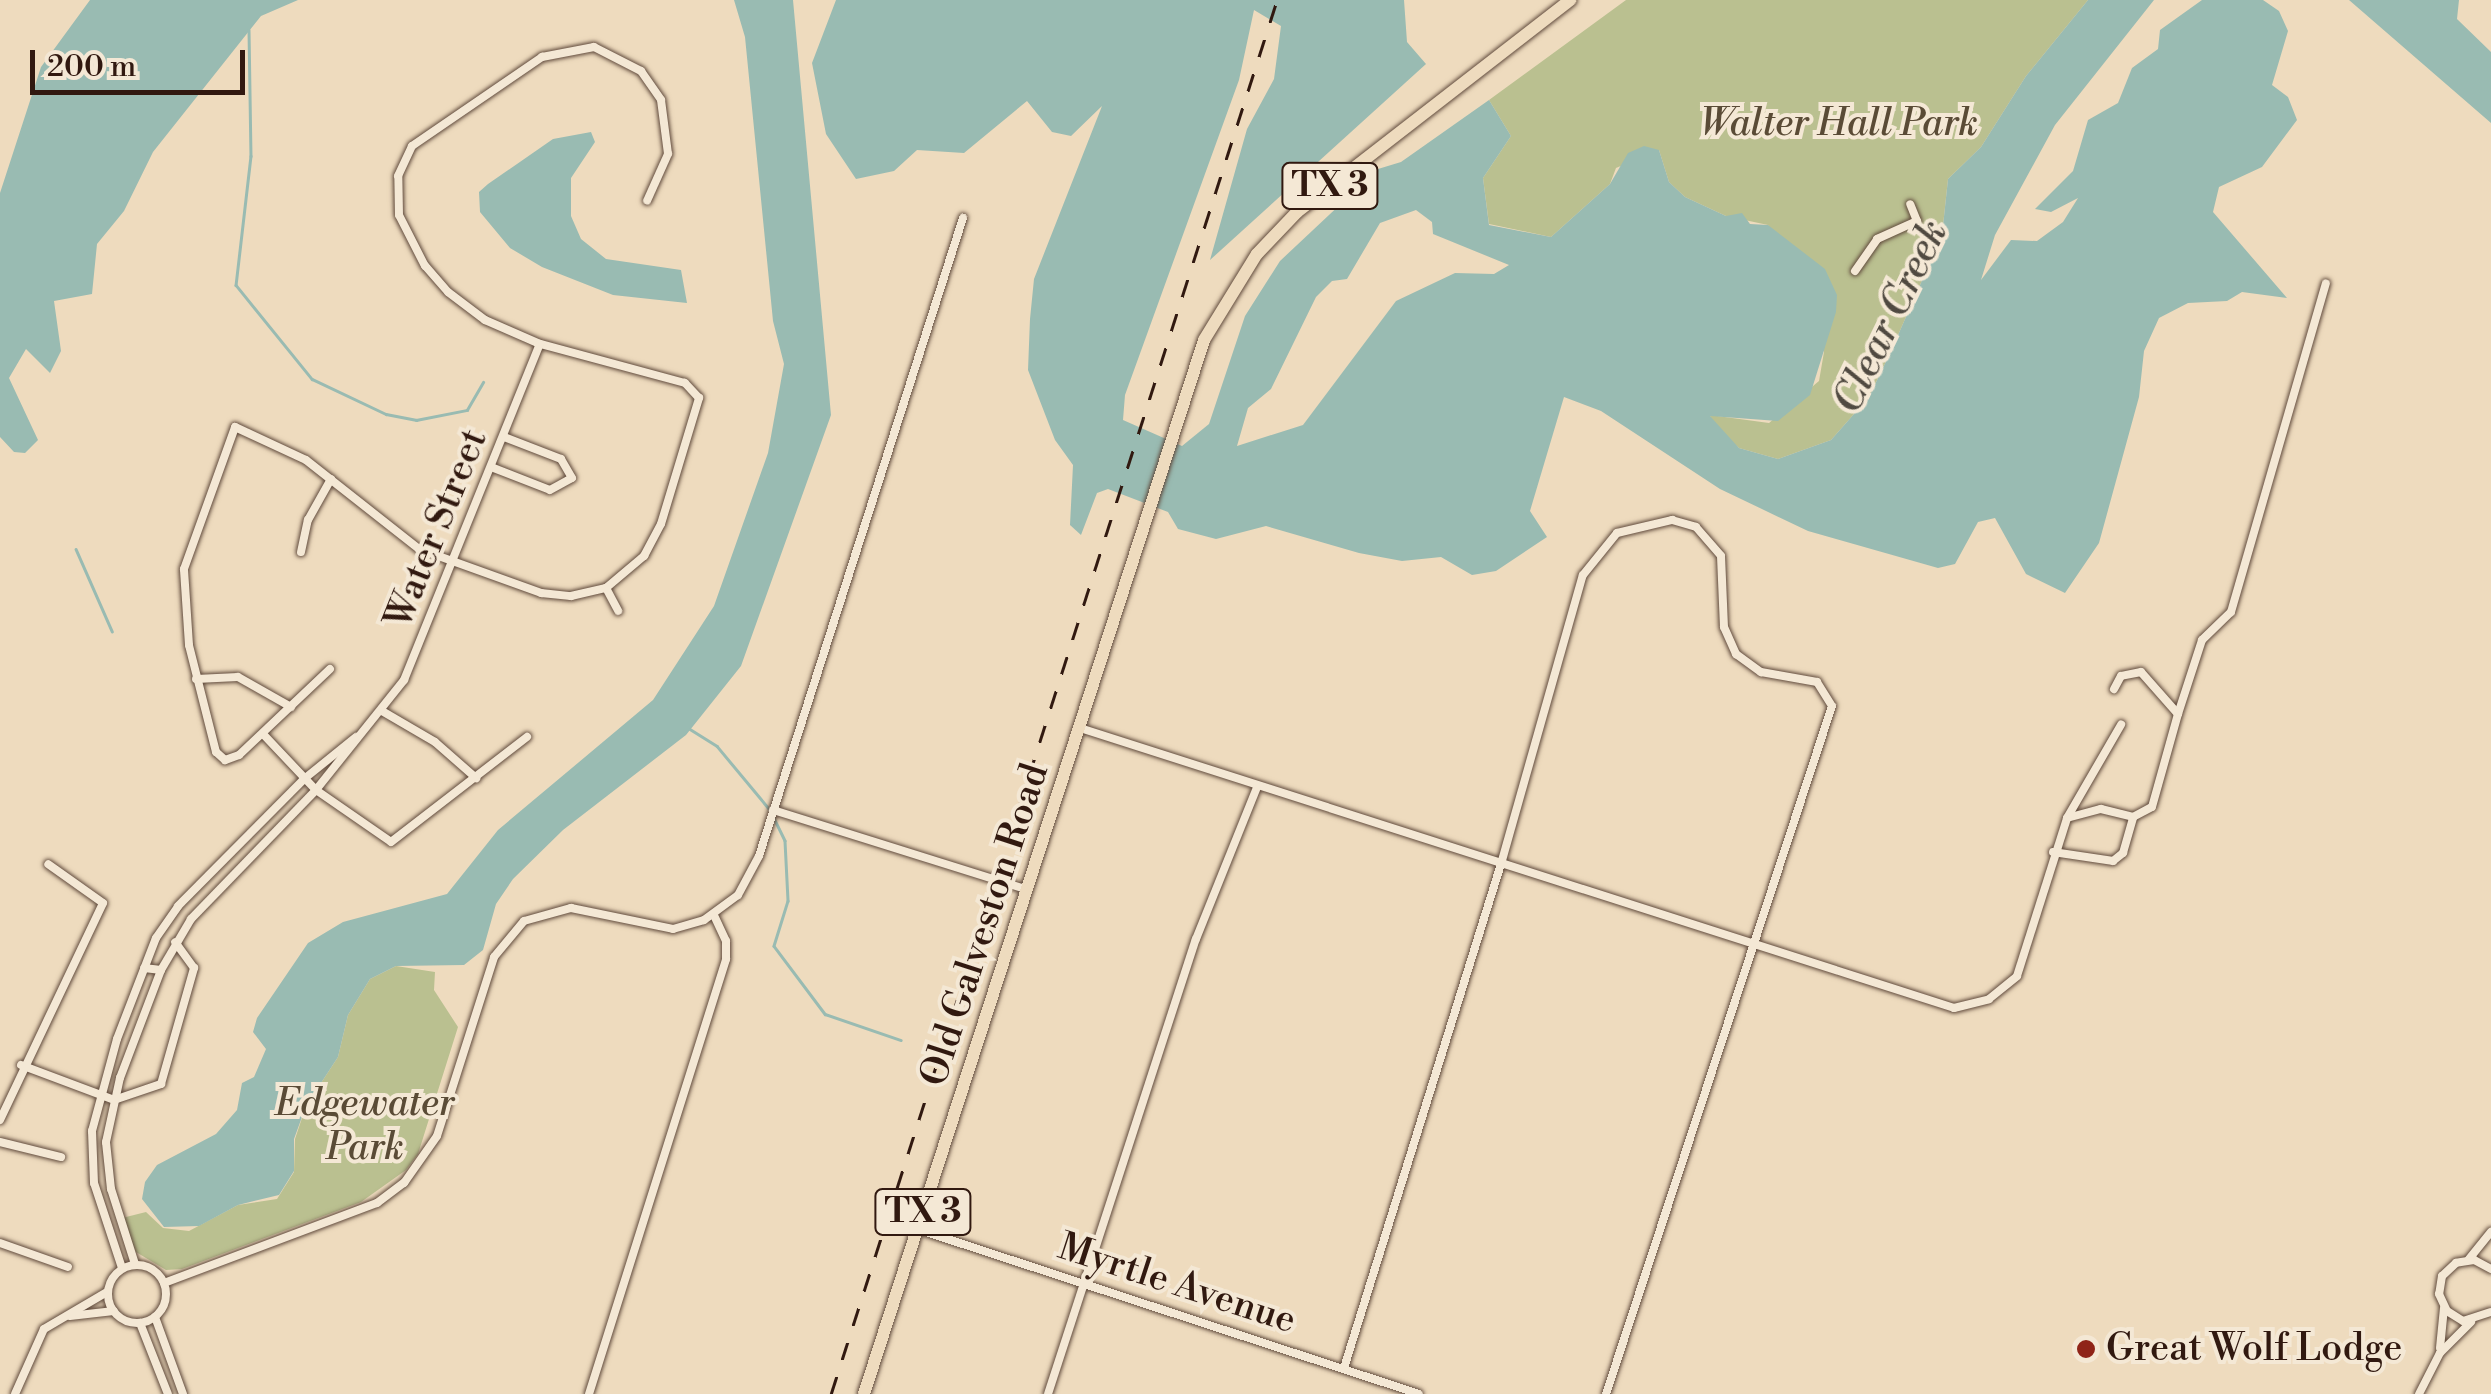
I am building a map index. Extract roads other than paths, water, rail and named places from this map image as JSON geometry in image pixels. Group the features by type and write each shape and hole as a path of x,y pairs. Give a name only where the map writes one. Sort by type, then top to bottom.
{"main road":[{"name":"Old Galveston Road","path":"864,1394 1204,340 1257,254 1297,212 1563,5"}],"street":[{"path":"330,670 263,734 225,760 211,744 196,678 184,569 236,427 331,479 394,532 453,564 541,593 572,596 606,588 644,556 661,524 697,390 540,344 486,320 425,266 396,201 412,146 542,58 594,47 641,71 661,100 668,154 648,201"},
{"path":"1858,270 1877,239 1917,221 1910,204"},
{"path":"164,1283 378,1203 404,1183 437,1136 494,957 524,921 571,908 662,930 714,915 750,877 964,218"},
{"path":"2053,852 2113,861 2124,853 2133,818 2152,807 2202,640 2231,612 2326,284"},
{"name":"Water Street","path":"135,1264 106,1166 114,1100 161,970 174,942 371,726 416,655 540,344"},
{"path":"492,467 550,490 572,478 561,459 504,437"},
{"path":"301,552 308,520 331,479"},
{"path":"1344,1368 1501,864 1587,565 1629,527 1685,522 1707,535 1721,556 1724,627 1736,654 1761,672 1818,682 1832,700 1606,1394"},
{"path":"606,588 618,611"},
{"path":"2114,689 2121,676 2141,672 2178,714"},
{"path":"196,678 238,677 291,706"},
{"path":"382,711 435,742 476,778"},
{"name":"Water Street","path":"122,1268 94,1183 99,1097 144,968 178,906 304,779 371,726"},
{"path":"1080,728 1954,1008 1989,1000 2018,976 2066,818 2121,726"},
{"path":"263,734 316,790 391,842 527,737"},
{"path":"1048,1394 1196,939 1256,787"},
{"path":"2066,818 2101,809 2133,818"},
{"path":"773,810 1028,890"},
{"path":"0,1120 21,1065 103,902 48,864"},
{"path":"588,1394 726,959 726,941 714,915"},
{"path":"21,1065 114,1100 166,1078 194,968 174,942"},
{"path":"144,968 161,970"},
{"path":"0,1142 61,1157"},
{"name":"Myrtle Avenue","path":"917,1229 1419,1394"},
{"path":"2440,1352 2442,1276 2468,1260 2491,1232"},
{"path":"0,1243 68,1267"},
{"path":"2468,1260 2491,1269"},
{"path":"15,1394 33,1343 108,1291 122,1268 135,1264 153,1269 164,1283 166,1298 155,1317 140,1323"},
{"path":"108,1291 114,1311"},
{"path":"2444,1308 2476,1320"},
{"path":"70,1316 114,1311 140,1323 167,1393 182,1390 155,1317"},
{"path":"2418,1394 2440,1352 2476,1320 2491,1315"}],"water":[{"path":"90,0 298,0 261,16 153,152 124,211 97,244 92,294 54,301 61,351 50,373 26,349 9,378 38,440 25,453 14,452 0,437 0,193 41,67"},
{"path":"734,0 793,0 831,415 741,666 686,735 563,830 513,879 496,904 483,950 464,965 396,966 370,979 348,1015 338,1057 306,1106 294,1139 294,1171 279,1195 238,1205 199,1226 164,1227 142,1199 145,1182 157,1165 216,1134 237,1110 242,1083 254,1077 266,1049 253,1032 257,1018 308,943 343,922 447,894 498,830 653,700 714,606 768,453 784,364 773,321 745,37"},
{"path":"836,0 1404,0 1407,42 1426,64 1210,260 1247,129 1274,79 1281,26 1254,10 1239,80 1125,395 1123,420 1182,446 1209,424 1245,316 1280,261 1378,169 1401,162 1489,100 1511,136 1483,178 1489,225 1551,237 1610,184 1628,153 1644,146 1659,150 1669,182 1685,197 1726,216 1742,213 1750,224 1768,225 1825,269 1837,295 1836,312 1810,395 1778,421 1710,416 1739,448 1778,459 1831,440 1869,397 1891,351 1942,235 1948,179 1981,147 2026,76 2088,0 2154,0 2055,125 1995,235 1981,280 2011,240 2037,241 2063,222 2078,198 2051,212 2035,209 2073,171 2088,120 2118,103 2132,68 2158,49 2160,30 2202,0 2263,0 2279,11 2288,31 2272,85 2288,97 2297,120 2262,167 2219,187 2213,212 2287,298 2242,292 2227,301 2188,303 2159,318 2144,351 2139,397 2099,543 2065,593 2026,574 1995,518 1978,522 1955,564 1938,568 1808,531 1720,489 1601,411 1564,397 1530,511 1547,537 1496,571 1472,575 1441,557 1402,561 1359,553 1266,526 1216,539 1178,529 1168,512 1108,489 1097,493 1081,535 1070,525 1073,465 1055,440 1028,370 1030,319 1034,279 1102,106 1071,136 1052,132 1027,101 964,153 917,150 894,171 856,179 826,134 812,63","holes":["1416,210 1432,222 1433,234 1509,265 1494,274 1455,273 1396,301 1303,425 1237,446 1248,408 1271,389 1316,297 1332,281 1347,279 1380,223"]},
{"path":"2349,0 2459,0 2457,19 2491,52 2491,123"},
{"path":"591,132 595,142 571,178 571,216 581,239 606,259 681,270 687,303 613,295 542,267 510,248 480,212 479,192 488,184 553,139"}],"waterway":[{"path":"249,30 251,156 236,285 312,379 386,414 416,420 467,410 483,382"},
{"path":"76,549 112,631"},
{"path":"690,729 717,746 771,811"},
{"path":"774,818 785,841 788,901 774,946 825,1014 901,1040"}],"railway":[{"path":"831,1394 1277,0"}],"place":[{"name":"Great Wolf Lodge","path":"2086,1349"}],"park label":[{"name":"Walter Hall Park","path":"1839,124"},
{"name":"Edgewater Park","path":"365,1126"}],"water label":[{"name":"Clear Creek","path":"1891,317"}]}
